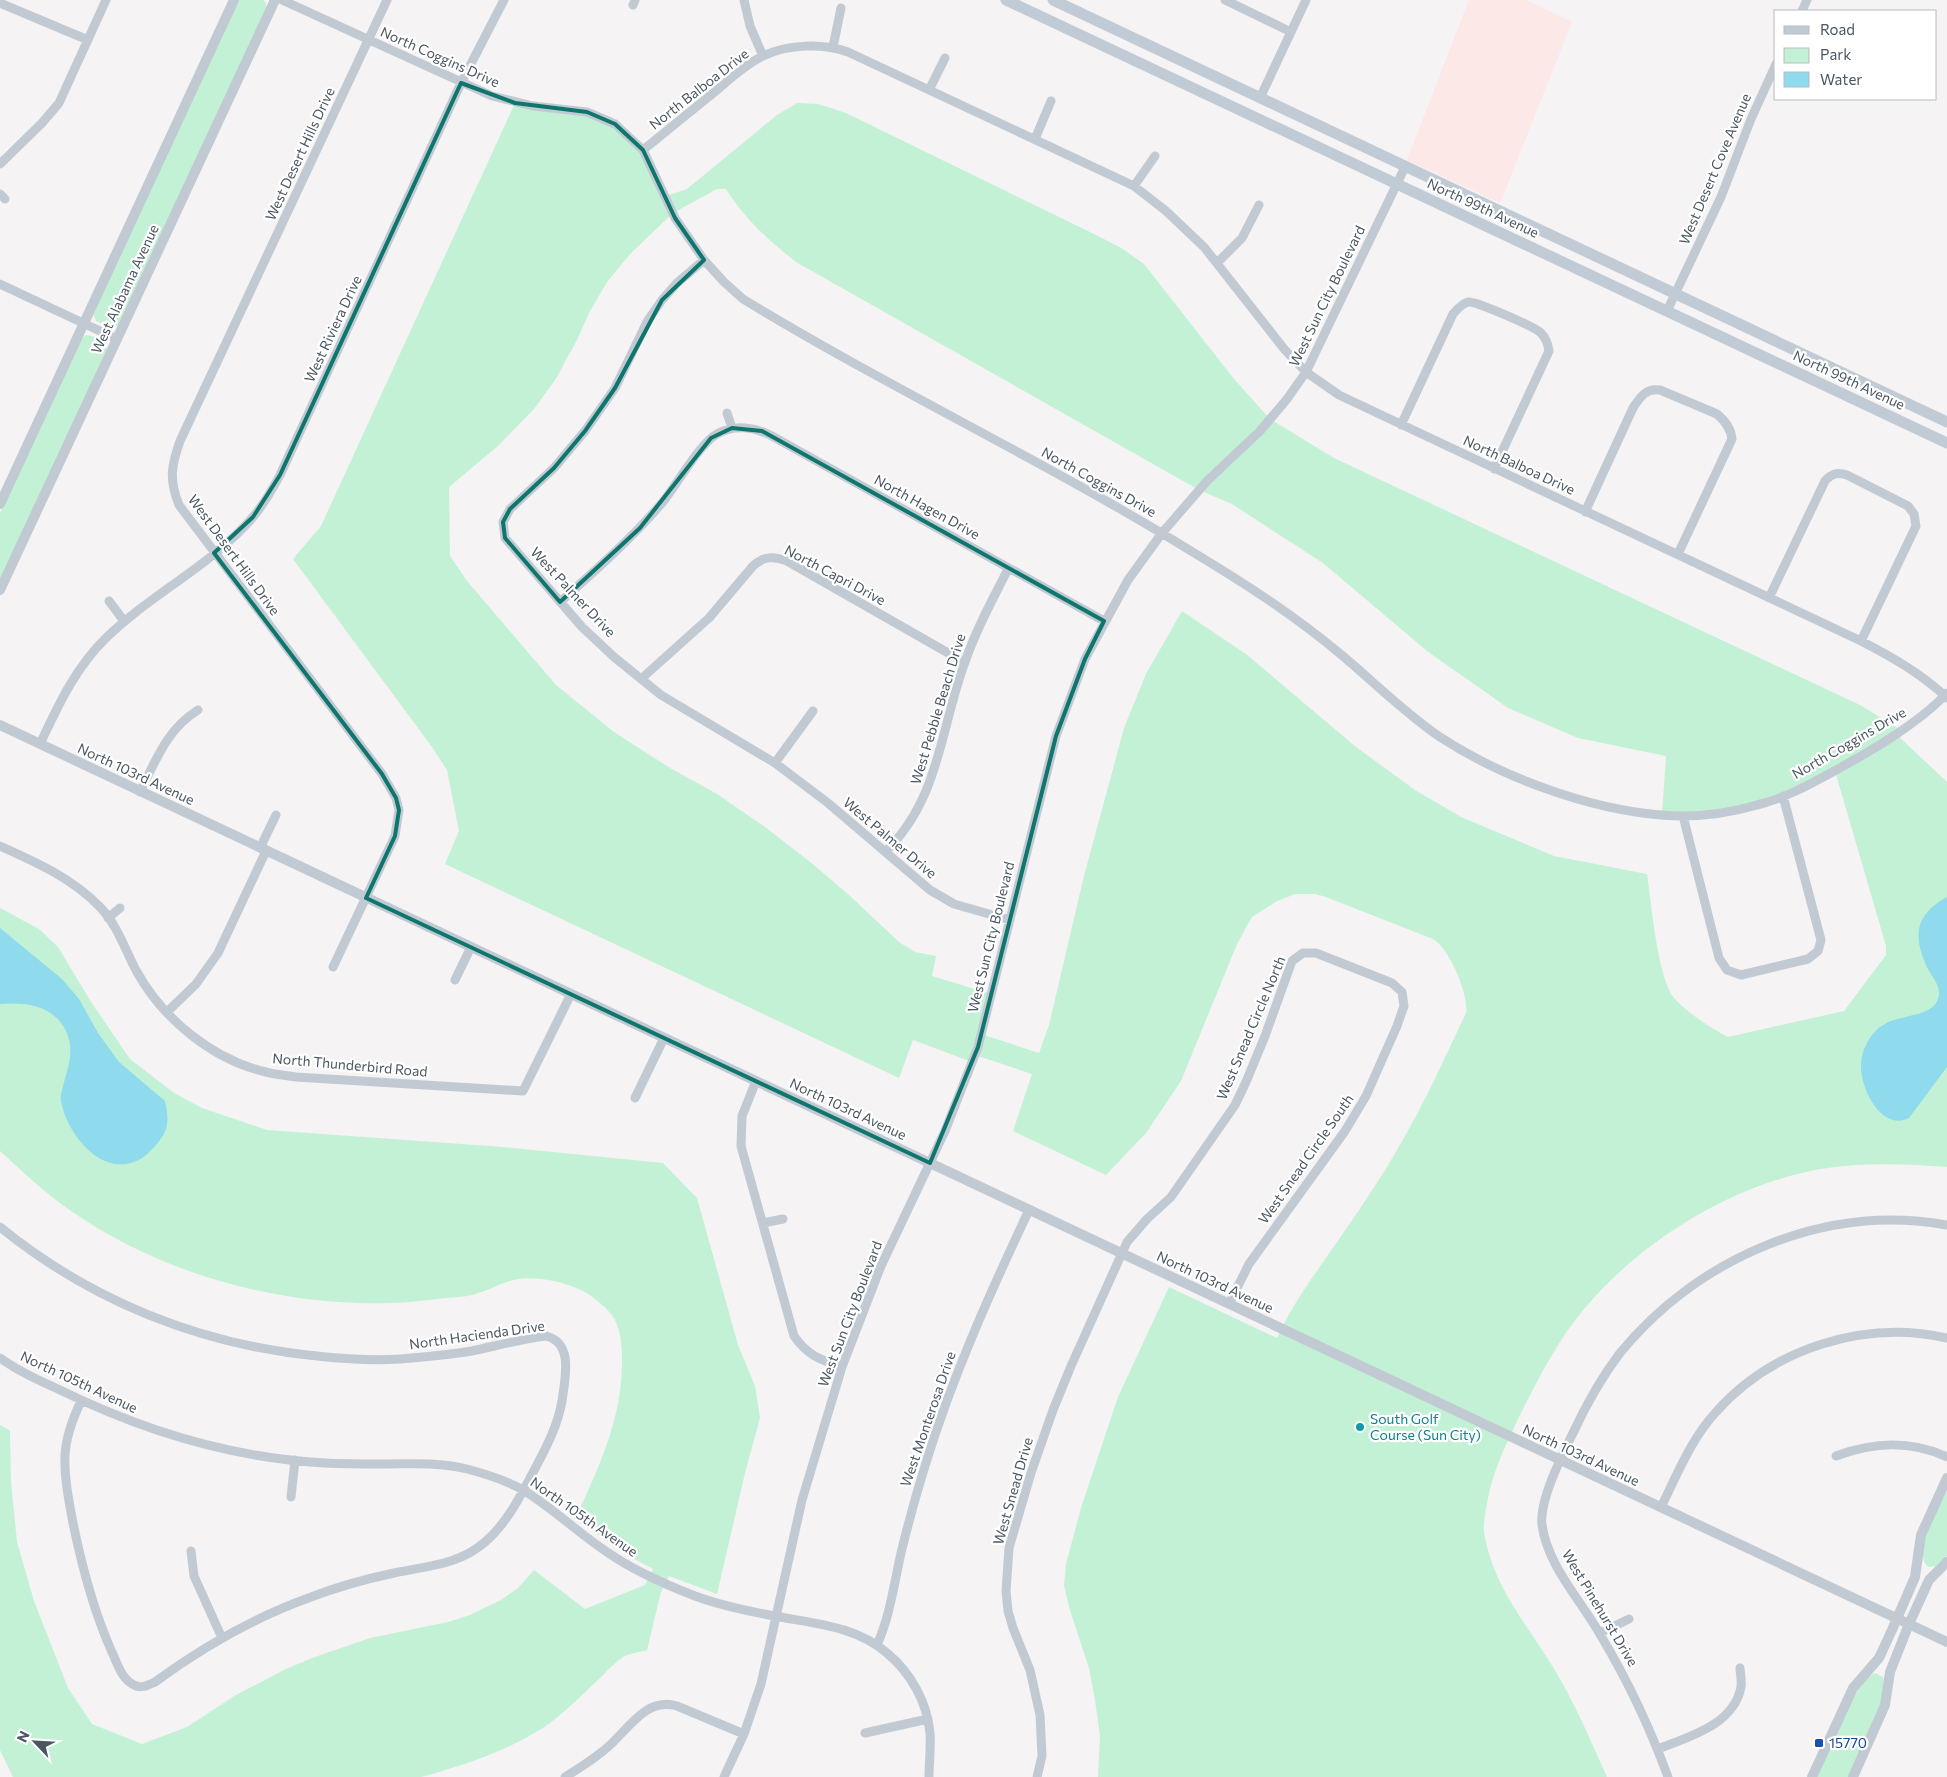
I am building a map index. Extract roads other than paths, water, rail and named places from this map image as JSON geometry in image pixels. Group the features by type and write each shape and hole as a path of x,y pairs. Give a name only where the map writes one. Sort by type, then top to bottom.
{"main road":[{"name":"North 99th Avenue","path":"1006,0 1947,443"},
{"name":"North 99th Avenue","path":"1053,0 1947,422"},
{"path":"1324,150 1332,132"},
{"path":"1560,262 1568,243"}],"street":[{"path":"0,164 42,123 59,103 106,0"},
{"name":"West Alabama Avenue","path":"0,504 234,0"},
{"name":"West Alabama Avenue","path":"0,590 275,0"},
{"name":"North Coggins Drive","path":"282,0 492,96 515,102 587,112 615,124 643,150 675,218 704,260 743,299 1162,533 1279,606 1345,657 1421,723 1467,752 1520,777 1569,796 1636,811 1683,816 1737,810 1761,805 1808,785 1850,762 1915,721 1946,696"},
{"name":"West Desert Hills Drive","path":"333,967 395,836 398,810 396,798 382,774 179,505 172,484 171,473 174,458 189,423 387,0"},
{"name":"West Riviera Drive","path":"40,744 68,687 86,661 106,638 124,621 214,553 253,517 280,475 461,83 504,0"},
{"path":"744,0 750,26 763,56"},
{"path":"1225,0 1291,32"},
{"path":"1260,98 1306,0"},
{"path":"0,3 88,40"},
{"path":"833,47 841,8"},
{"name":"North Balboa Drive","path":"643,150 743,69 763,56 796,47 833,47 1134,186 1190,233 1217,263 1285,350 1306,372 1339,395 1861,641 1905,665 1946,696"},
{"path":"929,90 944,58"},
{"name":"West Desert Cove Avenue","path":"1667,311 1721,197 1751,119 1774,68"},
{"path":"1035,139 1051,101"},
{"path":"1134,186 1155,156"},
{"name":"West Sun City Boulevard","path":"724,1777 744,1734 761,1684 804,1493 842,1367 881,1266 957,1104 978,1047 1056,736 1085,659 1128,580 1162,533 1208,481 1260,431 1288,399 1306,372 1405,167"},
{"path":"1217,263 1242,238 1259,205"},
{"name":"West Palmer Drive","path":"704,260 677,283 648,320 615,388 585,431 554,468 510,509 503,522 505,538 582,627 661,695 775,762 828,803 930,890 954,904 1010,920"},
{"path":"0,284 117,339"},
{"path":"1401,425 1460,305 1477,302 1541,332 1548,342 1549,351 1494,469"},
{"path":"1585,512 1639,398 1653,389 1689,401 1717,414 1725,421 1731,432 1732,439 1678,554"},
{"path":"560,602 640,528 664,500 711,438 732,428 727,413"},
{"name":"North Hagen Drive","path":"732,428 749,428 762,431 1104,621"},
{"path":"1769,598 1819,490 1828,477 1840,473 1873,488 1908,506 1914,514 1916,526 1861,641"},
{"name":"North Capri Drive","path":"641,679 709,618 753,566 767,557 777,557 786,561 964,662"},
{"name":"West Pebble Beach Drive","path":"885,852 900,838 925,795 937,763 964,662 981,622 1008,568"},
{"path":"109,601 124,621"},
{"path":"140,792 167,740 177,726 198,710"},
{"path":"775,762 812,711"},
{"name":"North 103rd Avenue","path":"0,725 1947,1642"},
{"path":"1683,816 1719,958 1727,970 1741,975 1808,959 1818,951 1821,940 1783,796"},
{"path":"167,1012 196,984 210,965 223,942 276,815"},
{"name":"North Thunderbird Road","path":"0,846 48,868 72,883 100,907 116,928 147,989 190,1034 211,1049 232,1060 265,1072 296,1077 523,1091 571,994"},
{"path":"108,918 120,908"},
{"path":"455,980 471,947"},
{"name":"West Snead Circle North","path":"1122,1253 1127,1242 1137,1229 1170,1197 1235,1105 1259,1051 1292,961 1303,953 1310,952 1354,968"},
{"name":"West Snead Circle South","path":"1229,1304 1250,1264 1355,1115 1366,1096 1397,1026 1404,1006 1402,992 1392,983 1354,968"},
{"path":"635,1098 664,1038"},
{"path":"756,1082 742,1116 740,1146 794,1336 802,1348 813,1356 842,1367"},
{"name":"West Monterosa Drive","path":"877,1645 888,1615 917,1491 944,1405 980,1315 1029,1210"},
{"path":"763,1223 782,1219"},
{"name":"West Pinehurst Drive","path":"1668,1777 1658,1749 1627,1681 1600,1633 1553,1560 1542,1524 1543,1504 1586,1406 1619,1355 1656,1314 1714,1270 1780,1240 1822,1228 1894,1220 1947,1225"},
{"name":"North Hacienda Drive","path":"0,1227 57,1268 122,1304 193,1331 266,1350 346,1359 399,1359 448,1355 546,1336 554,1338 565,1352 566,1367 561,1406 547,1446 523,1490"},
{"name":"West Snead Drive","path":"1037,1777 1042,1756 1040,1715 1030,1670 1008,1611 1006,1591 1009,1548 1052,1410 1122,1253"},
{"path":"1661,1507 1687,1454 1716,1412 1756,1377 1787,1358 1830,1340 1886,1332 1947,1338"},
{"name":"North 105th Avenue","path":"0,1358 14,1368 81,1401 127,1420 196,1442 236,1451 295,1460 350,1464 426,1463 490,1476 523,1490 588,1540 635,1570 668,1585 707,1600 847,1630 877,1645 894,1659 914,1683 928,1719 930,1735 929,1777"},
{"path":"81,1401 66,1444 68,1500 80,1559 103,1632 120,1670 126,1678 139,1687 150,1685 222,1638 311,1597 385,1575 446,1564 459,1559 485,1543 498,1530 523,1490"},
{"path":"1836,1456 1874,1445 1904,1444 1929,1449 1947,1457"},
{"path":"291,1497 295,1460"},
{"path":"1812,1777 1853,1688 1879,1658 1915,1577 1921,1535 1947,1478"},
{"path":"191,1551 194,1576 222,1638"},
{"path":"1853,1777 1885,1706 1890,1672 1909,1624 1929,1580 1947,1562"},
{"path":"1600,1633 1629,1619"},
{"path":"1658,1749 1701,1732 1720,1721 1733,1706 1741,1687 1740,1668"},
{"path":"565,1777 604,1751 648,1709 658,1704 667,1703 677,1706 744,1734"},
{"path":"865,1733 928,1719"}],"water":[{"path":"1947,897 1947,1067 1909,1118 1899,1121 1890,1119 1881,1113 1868,1096 1862,1074 1861,1062 1863,1054 1870,1037 1882,1026 1892,1021 1925,1012 1936,1002 1939,995 1938,987 1922,956 1919,935 1923,918"},
{"path":"0,928 62,979 79,999 98,1033 119,1062 165,1101 167,1126 165,1131 155,1147 142,1158 134,1162 121,1164 108,1162 86,1148 69,1125 61,1099 70,1058 69,1038 60,1022 54,1016 38,1007 0,1004"}],"place":[{"name":"South Golf Course (Sun City)","path":"1360,1427"},
{"name":"15770","path":"1819,1743"}]}
